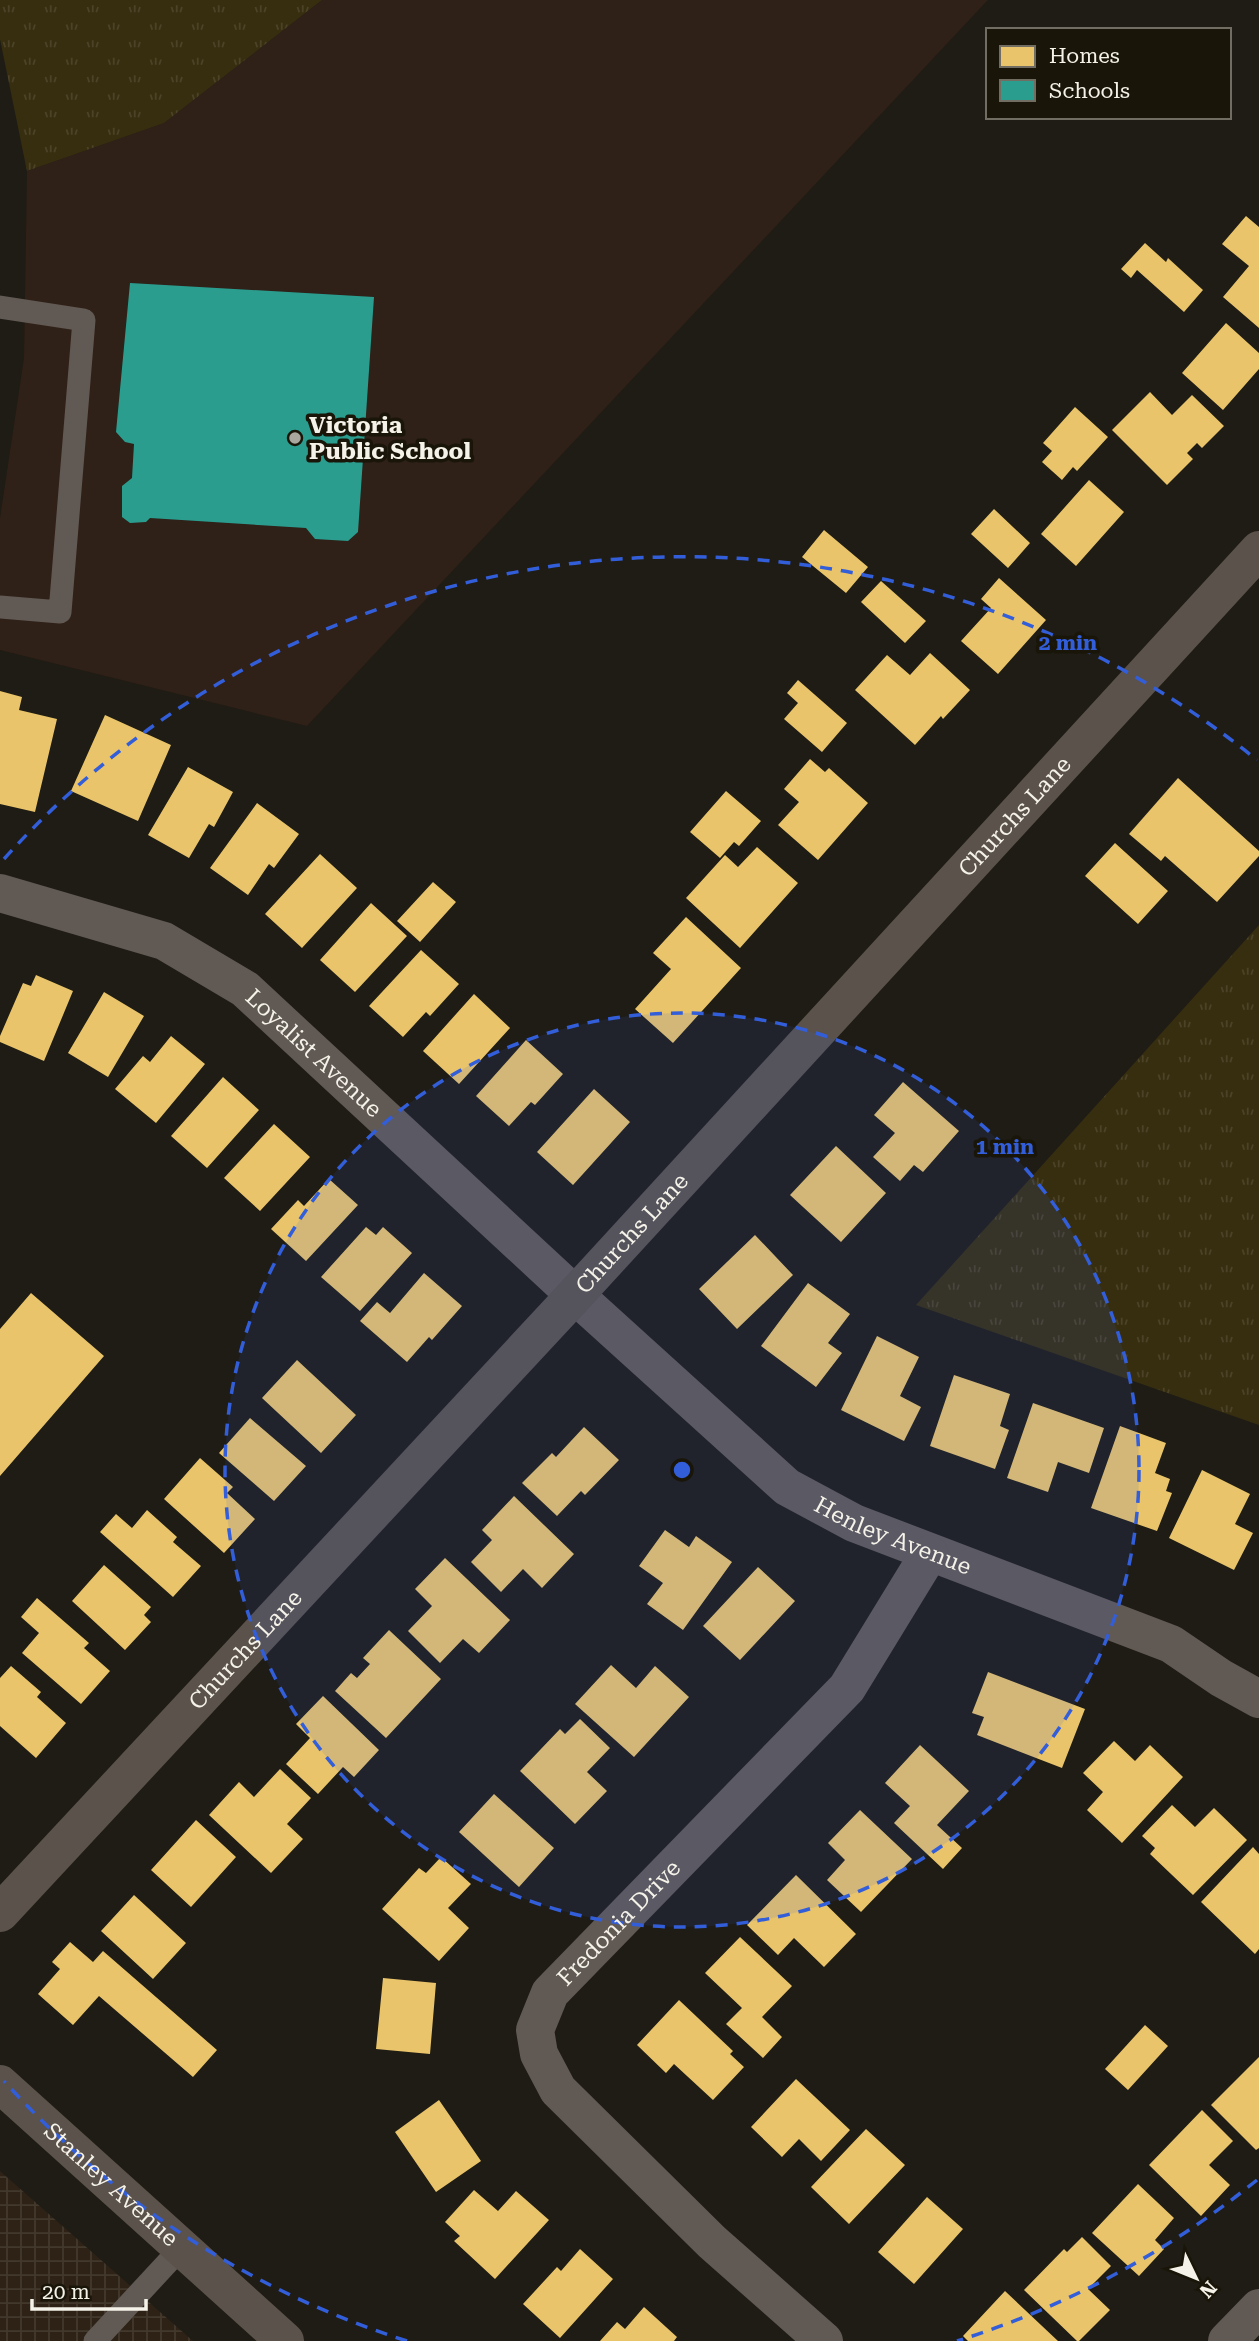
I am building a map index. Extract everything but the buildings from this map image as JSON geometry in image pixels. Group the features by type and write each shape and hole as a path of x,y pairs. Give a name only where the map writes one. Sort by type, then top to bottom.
{"street":[{"name":"Churchs Lane","path":"0,1913 575,1296 1259,550"},
{"name":"Loyalist Avenue","path":"0,893 164,941 245,989 575,1296"},
{"name":"Henley Avenue","path":"575,1296 787,1487 854,1523 929,1554 1171,1644 1259,1699"},
{"name":"Fredonia Drive","path":"824,2341 712,2242 558,2090 539,2054 535,2030 550,1993 847,1688 929,1554"},
{"name":"Stanley Avenue","path":"0,2084 285,2341"},
{"path":"1227,2341 1259,2308"}],"lane":[{"path":"0,307 84,320 60,612 0,607"},
{"path":"95,2341 181,2247"}],"shaded area":[{"name":"Victoria Public School","path":"322,0 988,0 307,726 0,650 0,518 24,358 27,171 164,123"},
{"path":"0,2171 193,2341 0,2341"}],"green space":[{"path":"0,0 322,0 164,123 27,171 0,39"},
{"path":"1259,925 1259,1425 916,1305"}],"place":[{"name":"Victoria Public School","path":"295,438"}]}
